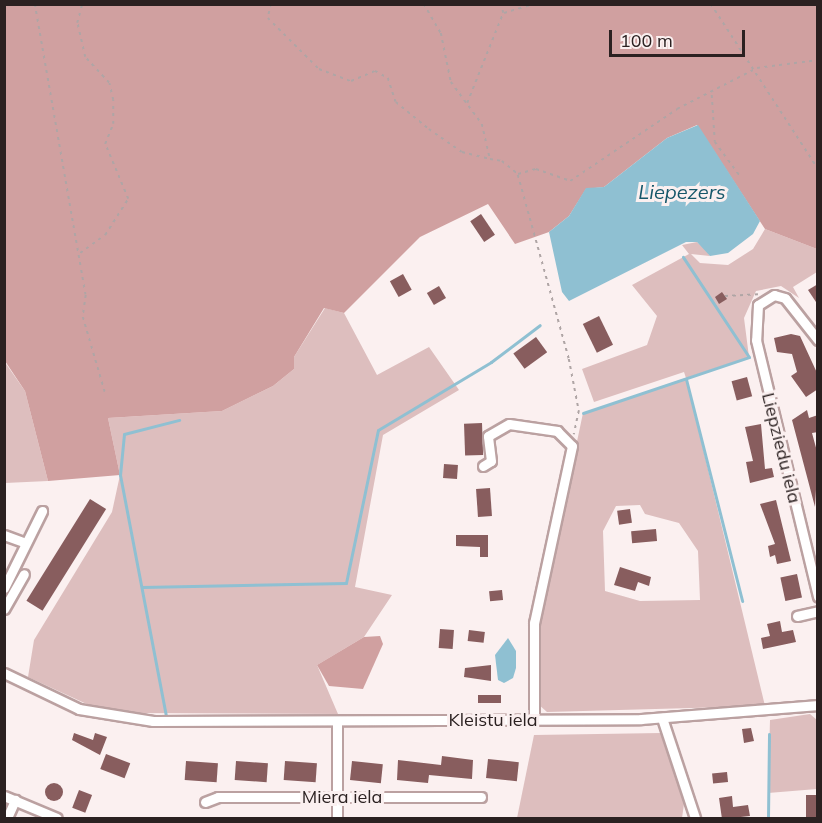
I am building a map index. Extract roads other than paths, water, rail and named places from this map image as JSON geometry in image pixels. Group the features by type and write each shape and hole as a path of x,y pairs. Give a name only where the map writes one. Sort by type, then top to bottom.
{"street":[{"name":"Liepziedu iela","path":"818,340 794,304 774,296 762,300 754,329 818,597"},
{"path":"483,466 490,461 488,436 509,424 557,432 572,446 534,622 534,719"},
{"path":"4,588 42,511"},
{"path":"4,535 26,543"},
{"path":"4,609 24,574"},
{"path":"796,616 818,610"},
{"name":"Kleistu iela","path":"4,673 79,709 168,721 662,718 818,705"},
{"path":"662,718 695,819"},
{"path":"337,721 337,819"},
{"path":"4,796 57,819"},
{"name":"Miera iela","path":"205,802 218,797 481,797"},
{"path":"7,819 15,800"}],"water":[{"name":"Liepezers","path":"698,125 760,221 753,234 728,253 710,256 697,242 686,242 569,301 562,292 549,232 569,216 586,188 604,187 667,138"},
{"path":"508,638 516,651 516,668 513,678 504,683 498,680 495,655"}],"waterway":[{"path":"583,413 749,357 683,257"},
{"path":"142,587 346,583 378,430 491,362 540,325"},
{"path":"686,379 742,601"},
{"path":"166,716 120,475 124,434 179,420"},
{"path":"768,818 769,734"}]}
